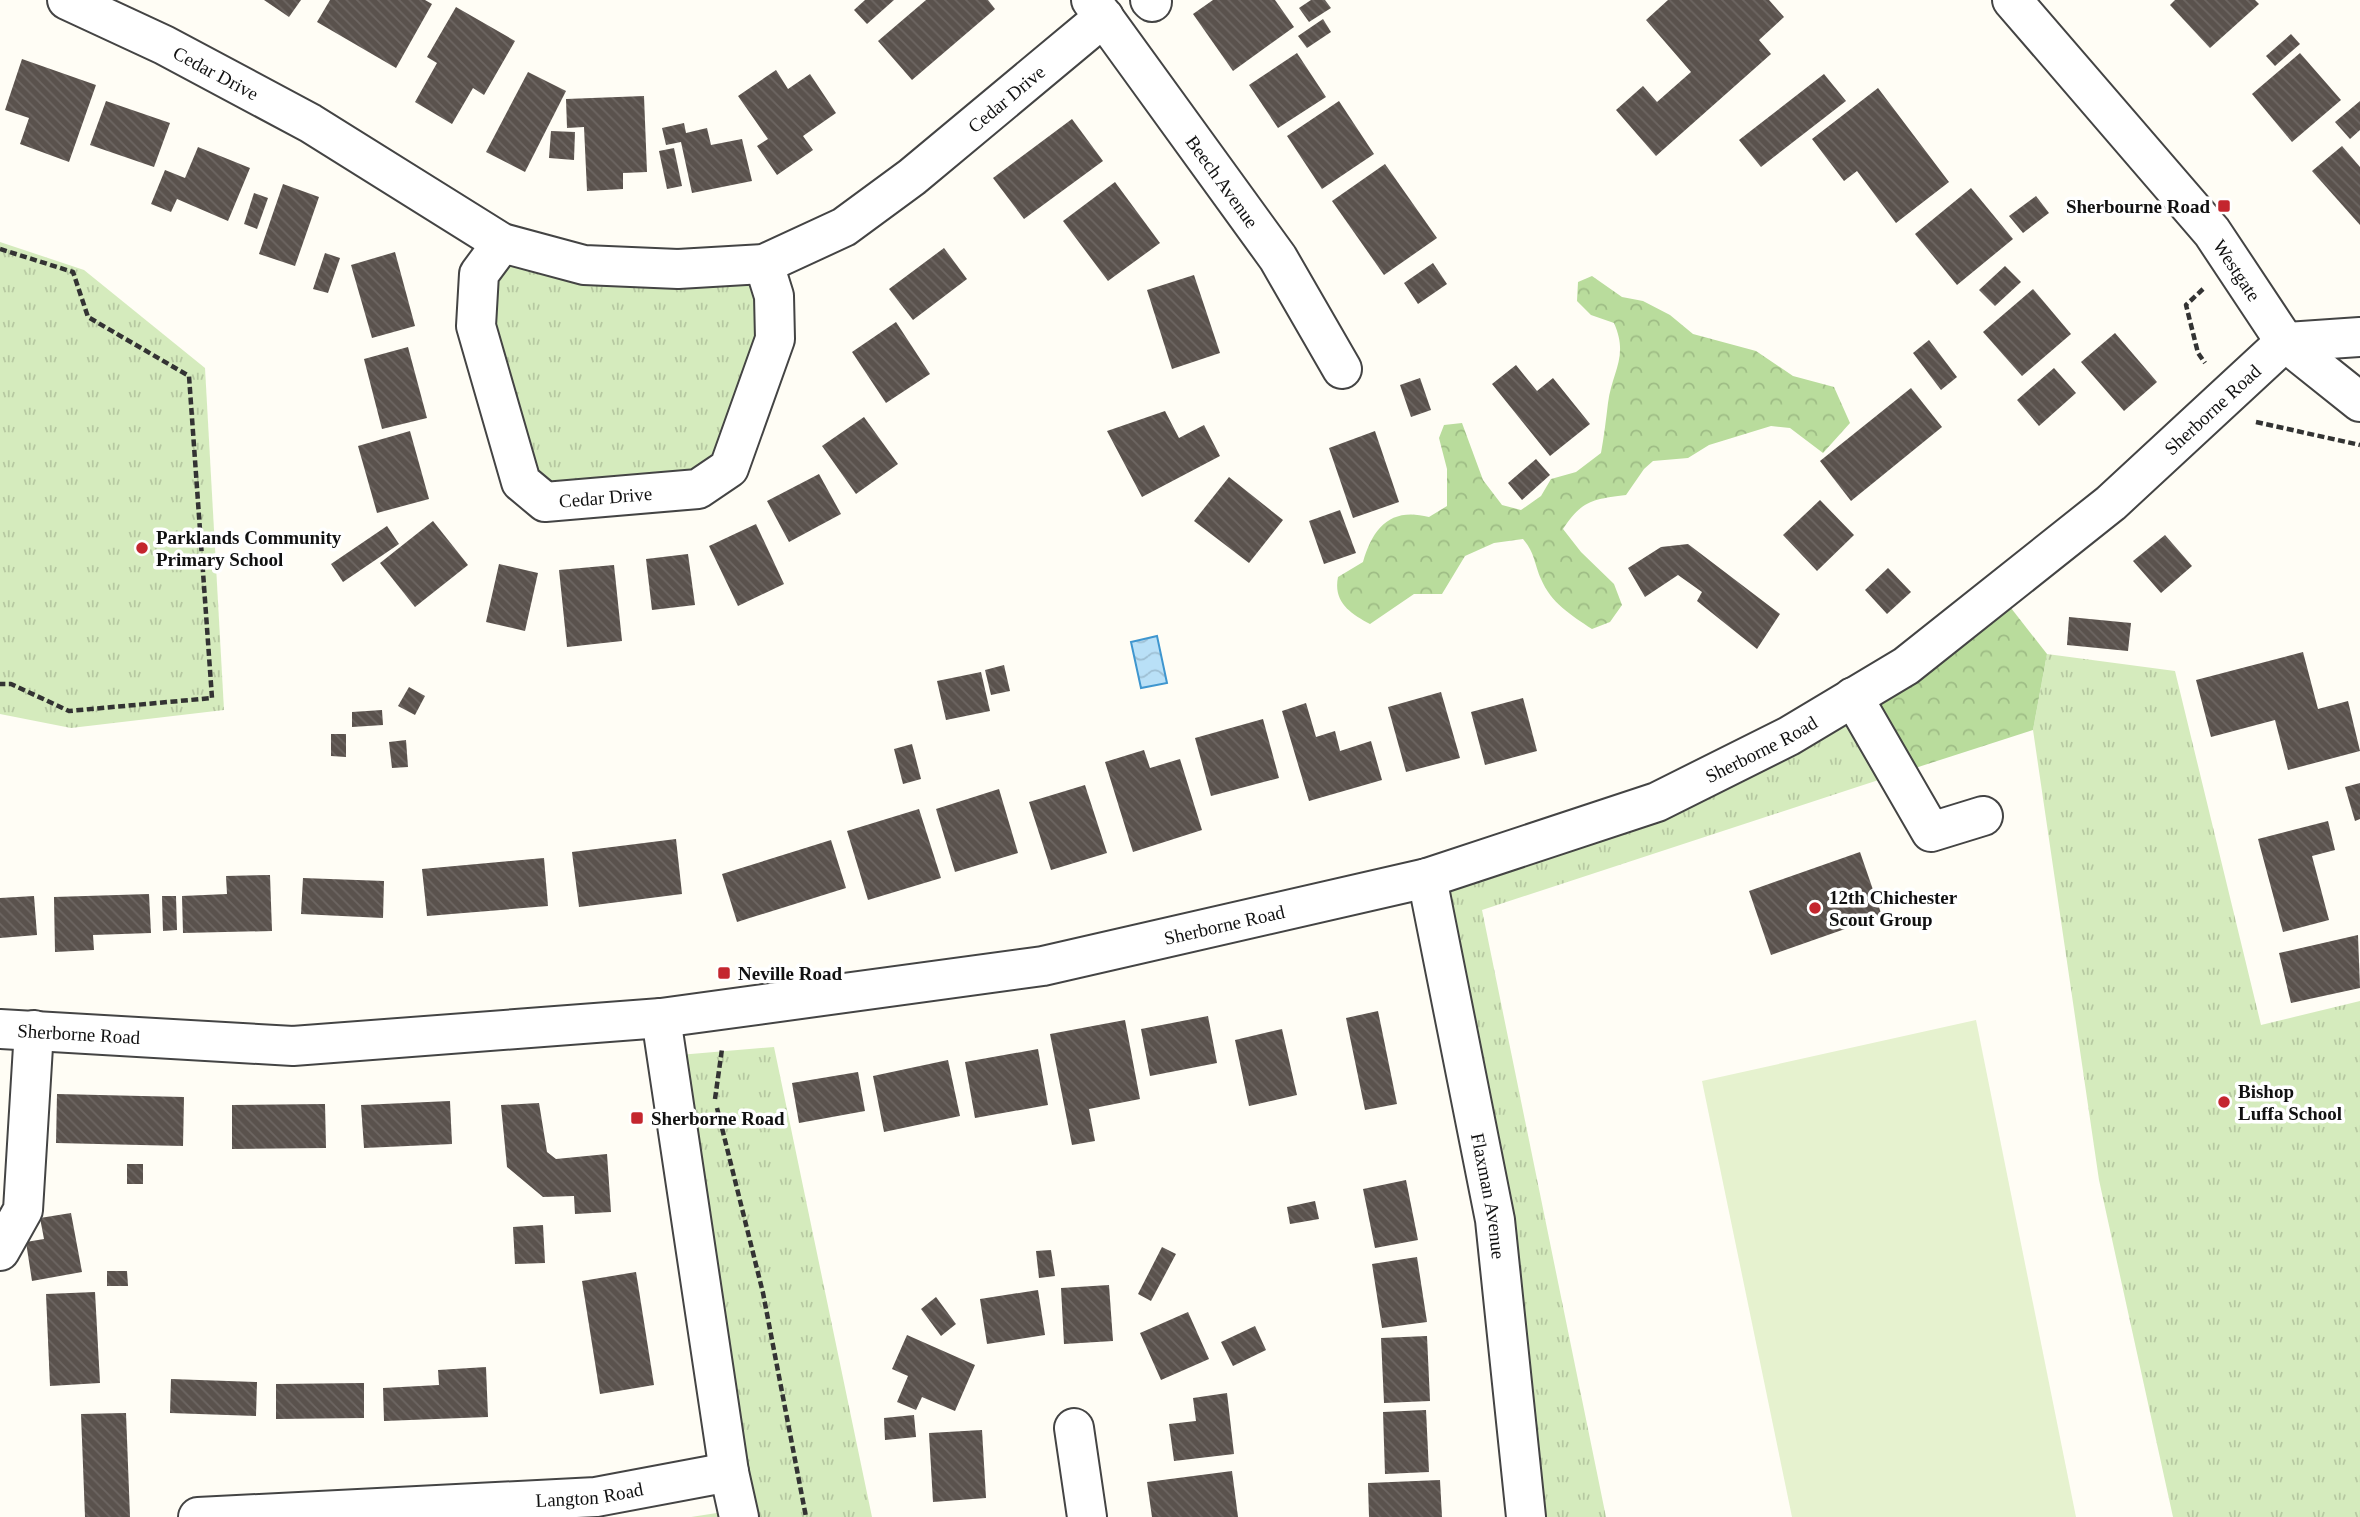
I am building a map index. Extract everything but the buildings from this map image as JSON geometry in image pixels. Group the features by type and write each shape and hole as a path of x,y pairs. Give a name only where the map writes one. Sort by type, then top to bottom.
{"street":[{"name":"Cedar Drive","path":"67,0 164,45 310,123 502,243 584,265 678,269 764,264 844,227 912,177 1098,9"},
{"name":"Westgate","path":"2012,0 2212,232 2285,342 2360,402"},
{"name":"Beech Avenue","path":"1098,9 1278,258 1342,369"},
{"name":"Cedar Drive","path":"502,243 479,275 476,326 521,482 545,502 698,489 729,468 775,339 774,296 764,264"},
{"path":"2285,342 2360,337"},
{"name":"Sherborne Road","path":"17,1030 293,1046 661,1018 1043,966 1427,878 1657,802 1789,736 1906,666 2111,503 2285,342"},
{"path":"1853,697 1931,832 1983,816"},
{"name":"Flaxman Avenue","path":"1427,878 1495,1220 1525,1517"},
{"path":"661,1018 729,1472 739,1517"},
{"path":"0,1251 23,1210 17,1030"},
{"path":"1074,1428 1087,1517"},
{"name":"Langton Road","path":"198,1517 511,1508 596,1497 729,1472"}],"path":[{"path":"0,249 73,272 89,317 189,376 212,698 69,711 11,684 0,684"},
{"path":"728,1009 715,1100 763,1293 806,1517"}],"green space":[{"name":"Parklands Community Primary School","path":"0,242 84,270 205,368 224,710 71,728 0,714"},
{"path":"510,257 756,277 768,339 723,463 694,481 548,495 527,477 485,325 489,280"},
{"path":"1592,276 1622,297 1643,301 1670,315 1693,334 1756,351 1793,376 1834,387 1850,423 1823,453 1790,428 1771,426 1709,445 1688,458 1653,461 1626,495 1597,500 1576,512 1563,529 1581,552 1614,584 1622,605 1610,622 1592,629 1556,602 1545,587 1523,539 1494,543 1465,556 1442,594 1414,594 1370,624 1356,616 1341,600 1337,586 1338,577 1363,562 1372,539 1386,523 1404,515 1429,517 1447,506 1447,469 1439,438 1444,425 1462,423 1483,480 1502,505 1521,510 1541,496 1551,479 1576,472 1601,453 1620,345 1614,323 1591,315 1577,301 1578,282"},
{"path":"2011,608 2047,654 2033,730 1909,770 1873,706"},
{"name":"Bishop Luffa School","path":"2047,654 2175,671 2261,1025 2360,1001 2360,1517 2173,1517 2099,1180 2033,730"},
{"path":"1873,706 1909,770 1482,910 1606,1517 1536,1517 1438,887"},
{"path":"1976,1020 2076,1517 1792,1517 1702,1081"},
{"path":"774,1047 872,1517 691,1517 749,1508 679,1055"}],"water":[{"path":"1157,636 1167,683 1141,688 1131,642"}],"place":[{"name":"Sherbourne Road","path":"2224,206"},
{"name":"Parklands Community Primary School","path":"142,548"},
{"name":"12th Chichester Scout Group","path":"1815,908"},
{"name":"Neville Road","path":"724,973"},
{"name":"Bishop Luffa School","path":"2224,1102"},
{"name":"Sherborne Road","path":"637,1118"}]}
